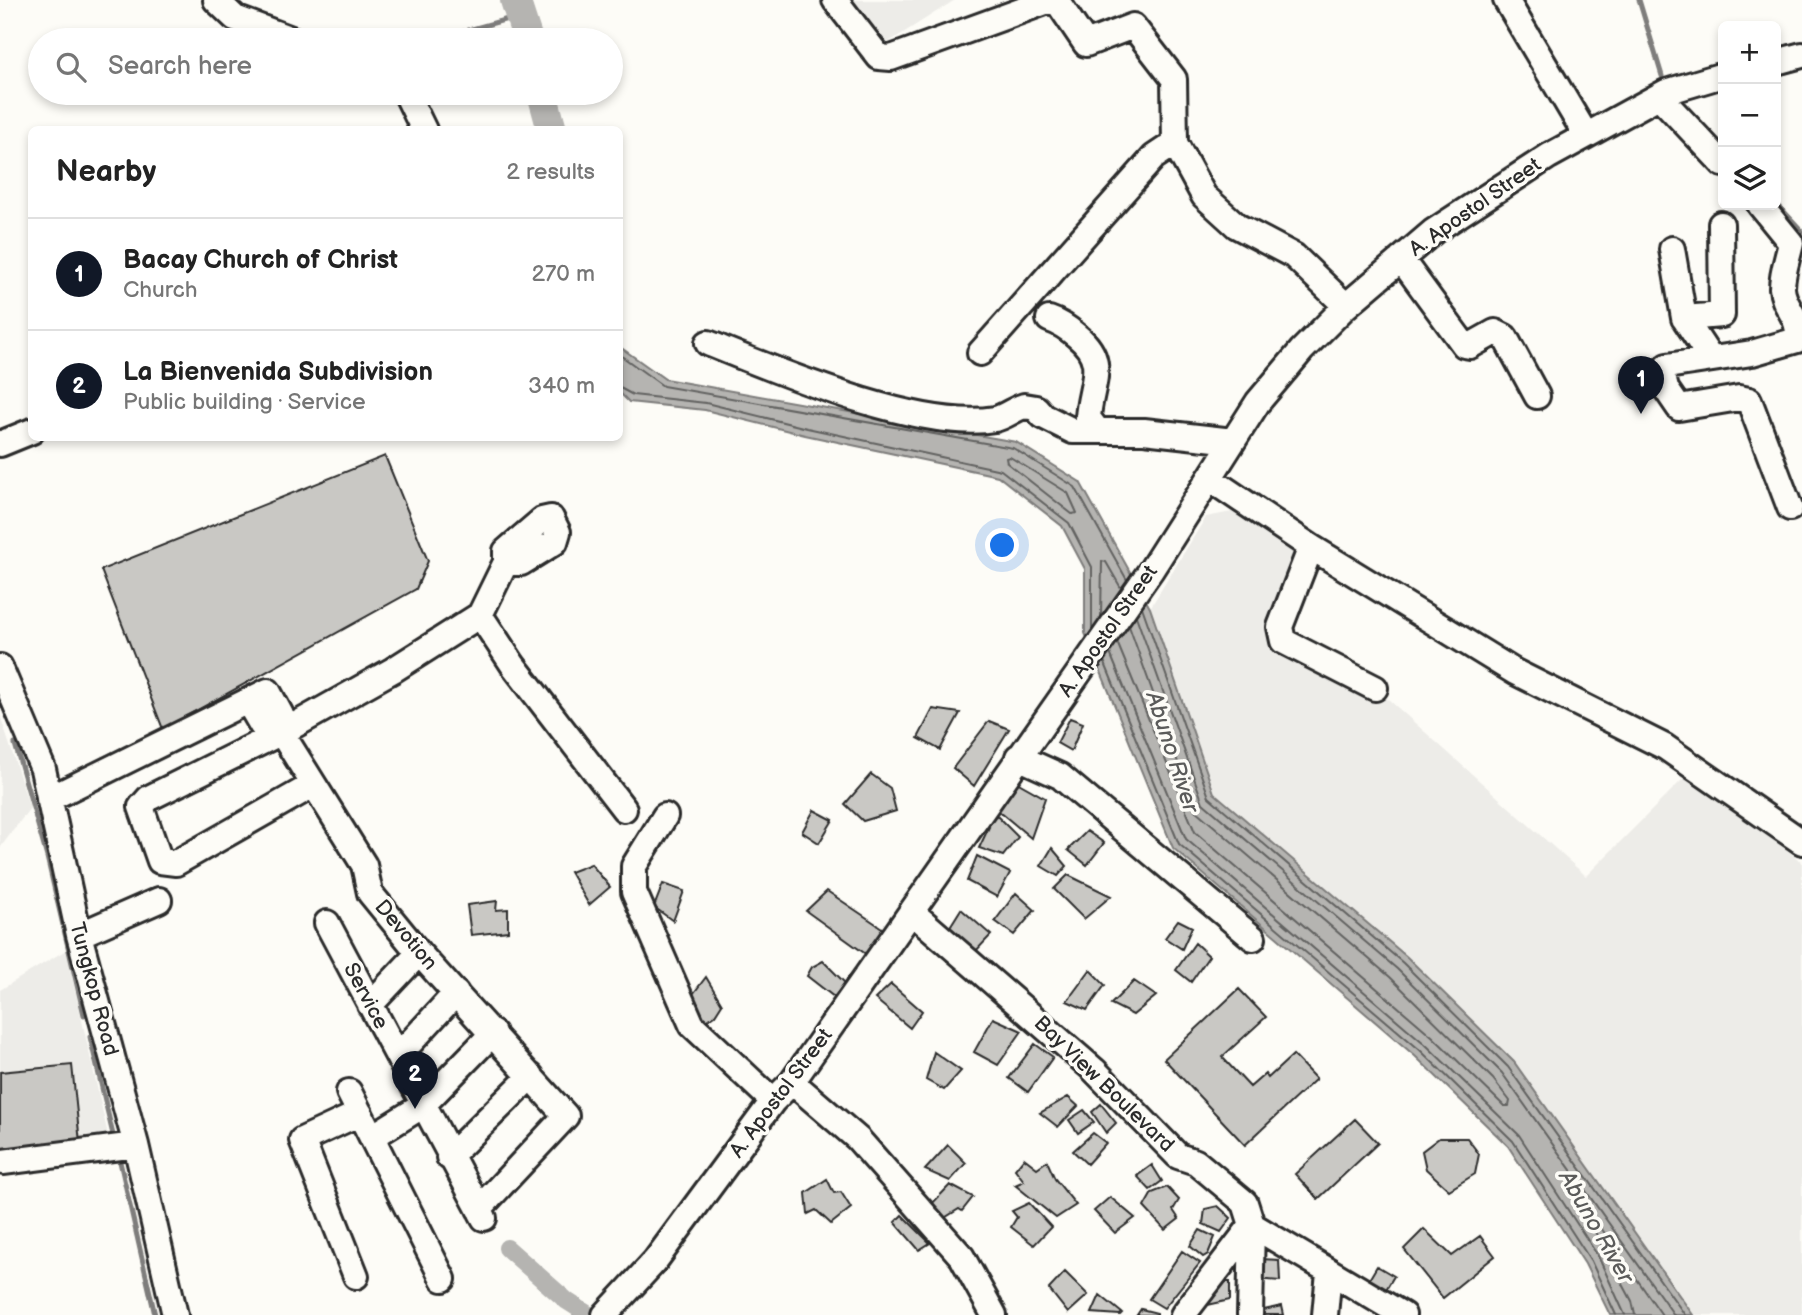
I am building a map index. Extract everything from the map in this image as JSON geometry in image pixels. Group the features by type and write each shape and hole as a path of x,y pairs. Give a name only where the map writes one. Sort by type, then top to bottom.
{"street":[{"path":"216,0 235,18 262,28"},
{"path":"835,0 879,57 891,58 1051,0 1059,4 1086,44 1133,26 1174,79 1175,143 1204,195 1237,226 1294,256 1346,306"},
{"path":"1506,0 1586,135"},
{"path":"1781,61 1802,55"},
{"name":"A. Apostol Street","path":"607,1313 655,1261 774,1101 792,1082 1151,570 1258,402 1302,350 1346,306 1434,231 1586,135 1668,91 1718,76"},
{"path":"1668,91 1718,157"},
{"path":"412,105 422,126"},
{"path":"980,352 1154,157 1175,143"},
{"path":"1764,210 1791,243 1782,291 1800,331 1797,340 1752,353 1667,366 1662,373 1666,388 1681,408 1739,398 1749,400 1790,508"},
{"path":"1685,318 1722,314 1721,224"},
{"path":"1672,249 1685,318 1711,359"},
{"path":"1401,259 1464,345 1470,346 1495,332 1505,337 1537,396"},
{"path":"1049,319 1062,323 1090,346 1096,363 1088,418 1097,430"},
{"path":"708,343 789,376 918,415 972,421 999,418 1024,405 1036,408 1043,416 1073,431 1144,431 1233,441"},
{"path":"0,444 28,433"},
{"path":"1209,479 1311,547 1515,672 1665,747 1802,842"},
{"path":"1311,547 1280,627 1283,641 1375,688"},
{"path":"313,785 176,863 160,861 141,807 144,801 281,732 393,670 480,615 506,562"},
{"path":"480,615 513,665 624,808"},
{"name":"Tungkop Road","path":"0,667 39,757 79,935 136,1145 175,1315"},
{"name":"Devotion","path":"49,799 258,696 262,726 281,732 364,865 370,892 419,953 494,1033 566,1116 481,1214"},
{"path":"1018,757 1060,776 1253,938"},
{"path":"665,816 634,866 634,892 692,1025 774,1101"},
{"path":"79,935 159,901"},
{"name":"Bay View Boulevard","path":"913,913 1094,1070 1178,1156 1196,1162 1245,1203 1252,1225"},
{"name":"Service","path":"327,922 481,1214"},
{"path":"370,1005 419,953"},
{"path":"398,1056 456,993"},
{"path":"372,1137 422,1106 494,1033"},
{"path":"449,1157 531,1076"},
{"path":"792,1082 858,1139 962,1257 994,1315"},
{"path":"356,1276 302,1140 355,1102 443,1279"},
{"path":"3,1163 136,1145"},
{"path":"1183,1315 1252,1225"},
{"path":"1250,1315 1252,1225"},
{"path":"1252,1225 1403,1315"},
{"path":"1217,1270 1222,1264 1237,1261 1249,1270"},
{"path":"1325,1315 1329,1272"}],"shaded area":[{"path":"851,0 955,0 881,47"},
{"path":"1237,511 1303,553 1268,642 1388,699 1586,876 1688,774 1802,862 1802,1315 1693,1315 1514,1062 1407,957 1214,793 1150,608 1206,517"},
{"path":"0,715 30,808 0,848"},
{"path":"66,950 110,1144 0,1160 0,990"}],"water":[{"path":"623,349 665,379 1016,442 1080,482 1150,608 1214,793 1407,957 1514,1062 1693,1315 1610,1315 1585,1264 1508,1146 1415,1056 1173,848 1085,633 1085,569 1062,526 998,476 805,435 705,410 629,402 623,396"}],"building":[{"path":"385,456 428,561 416,589 163,729 101,570"},
{"path":"933,709 960,713 940,750 918,738"},
{"path":"1070,718 1083,723 1071,751 1057,743"},
{"path":"989,721 1009,729 974,786 953,768"},
{"path":"871,774 890,788 896,811 863,821 845,804"},
{"path":"1015,781 1045,798 1031,838 994,807"},
{"path":"814,810 833,820 819,843 802,832"},
{"path":"994,813 1018,837 1003,856 979,848 989,827 983,824"},
{"path":"1087,831 1104,843 1087,865 1068,850"},
{"path":"1052,848 1067,866 1058,876 1041,866"},
{"path":"977,856 1010,873 997,897 967,881"},
{"path":"591,864 610,887 589,905 570,872"},
{"path":"1068,875 1111,896 1084,919 1054,889"},
{"path":"663,884 684,891 673,921 654,907"},
{"path":"827,891 885,930 870,957 806,911"},
{"path":"1016,893 1035,910 1014,935 995,921"},
{"path":"497,901 496,910 508,909 508,931 471,935 467,905"},
{"path":"961,909 991,935 974,953 946,933"},
{"path":"1178,920 1192,927 1182,949 1165,938"},
{"path":"1195,943 1209,956 1191,982 1176,970"},
{"path":"823,961 845,983 834,997 807,976 812,967"},
{"path":"1090,970 1105,985 1087,1010 1067,1001"},
{"path":"706,977 722,1004 715,1015 702,1024 696,1017 698,1004 690,998"},
{"path":"1134,981 1156,996 1133,1015 1111,1004"},
{"path":"891,984 922,1011 910,1028 875,999"},
{"path":"1239,989 1266,1017 1222,1057 1250,1087 1265,1074 1268,1078 1293,1055 1316,1079 1245,1145 1164,1059"},
{"path":"993,1018 1022,1031 998,1065 974,1052"},
{"path":"1035,1044 1053,1057 1028,1092 1009,1078"},
{"path":"934,1052 961,1071 944,1090 926,1080"},
{"path":"72,1065 80,1143 0,1151 0,1072"},
{"path":"1068,1097 1078,1106 1058,1127 1040,1113"},
{"path":"1101,1104 1116,1123 1106,1133 1092,1112"},
{"path":"1084,1110 1094,1122 1078,1133 1069,1120"},
{"path":"1355,1119 1378,1143 1318,1199 1295,1174"},
{"path":"1093,1133 1106,1143 1087,1164 1073,1151"},
{"path":"1439,1138 1467,1138 1479,1154 1475,1174 1449,1190 1426,1169 1422,1151"},
{"path":"948,1145 966,1163 950,1181 925,1170"},
{"path":"1024,1158 1037,1168 1047,1161 1055,1179 1076,1205 1056,1218 1015,1185 1024,1181 1015,1169"},
{"path":"1152,1165 1162,1181 1150,1190 1137,1176"},
{"path":"827,1179 834,1193 841,1192 851,1208 831,1224 816,1210 808,1214 806,1193"},
{"path":"950,1185 973,1197 962,1211 959,1209 938,1222 926,1210"},
{"path":"1167,1187 1179,1200 1173,1210 1179,1219 1165,1230 1144,1207 1152,1193"},
{"path":"1110,1197 1135,1218 1115,1233 1094,1211"},
{"path":"1029,1203 1051,1227 1034,1245 1011,1227 1017,1217 1012,1211"},
{"path":"1218,1206 1231,1218 1221,1232 1203,1224 1205,1209"},
{"path":"902,1215 930,1243 919,1250 895,1222"},
{"path":"1424,1229 1452,1256 1480,1236 1495,1256 1443,1298 1404,1249"},
{"path":"1200,1230 1215,1237 1208,1254 1203,1257 1190,1246"},
{"path":"1182,1251 1200,1263 1164,1308 1149,1299"},
{"path":"1261,1259 1279,1260 1280,1281 1255,1279"},
{"path":"1377,1266 1394,1276 1381,1298 1364,1288"},
{"path":"1065,1272 1088,1295 1068,1313 1049,1289"},
{"path":"1218,1282 1230,1282 1230,1300 1208,1305 1209,1290"},
{"path":"1100,1295 1122,1313 1092,1313"},
{"path":"1282,1306 1284,1315 1260,1315 1259,1311"},
{"path":"1141,1309 1157,1313 1157,1315 1137,1315"}],"waterway":[{"name":"Abuno River","path":"515,0 524,28"},
{"path":"1639,0 1662,76"},
{"path":"476,28 522,15"},
{"name":"Abuno River","path":"545,105 551,126"},
{"path":"1781,208 1802,231"},
{"path":"15,744 47,857 84,1015"},
{"path":"90,1037 114,1139"},
{"path":"118,1153 155,1315"},
{"path":"507,1248 567,1301 589,1315"},
{"path":"575,1315 580,1309"}],"place":[{"name":"Bacay Church of Christ","path":"1641,414"},
{"name":"La Bienvenida Subdivision","path":"415,1109"}]}
